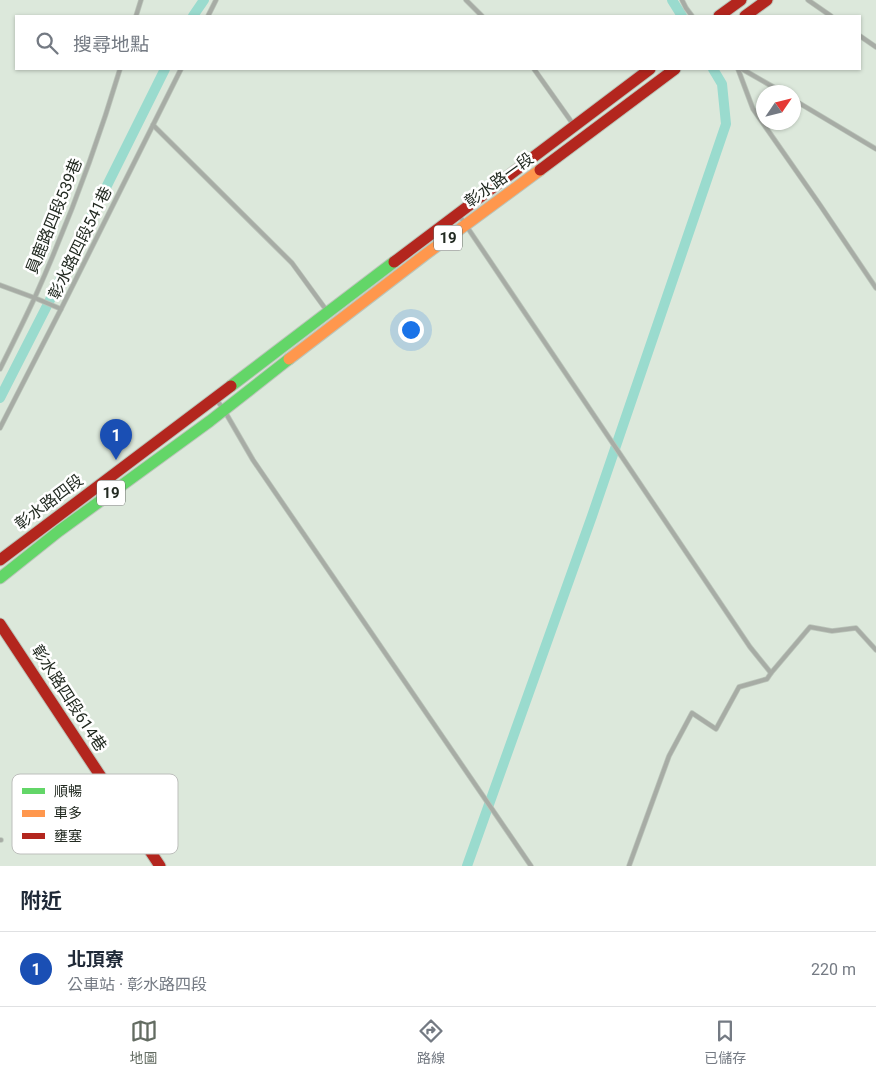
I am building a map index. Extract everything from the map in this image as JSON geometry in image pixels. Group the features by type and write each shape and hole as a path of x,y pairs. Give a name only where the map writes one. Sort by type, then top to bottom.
{"main road":[{"path":"720,15 741,0"},
{"path":"746,15 767,0"},
{"name":"彰水路一段","path":"214,398 649,70"},
{"name":"彰水路一段","path":"224,410 426,254 674,70"},
{"name":"彰水路四段","path":"0,560 214,398"},
{"name":"彰水路四段","path":"0,578 59,531 224,410"},
{"name":"彰水路四段614巷","path":"0,624 99,774"},
{"name":"彰水路四段614巷","path":"152,854 160,866"}],"lane":[{"path":"136,15 141,0"},
{"path":"208,15 216,0"},
{"path":"466,0 481,15"},
{"path":"682,0 691,15"},
{"path":"808,0 830,15"},
{"path":"861,37 876,47"},
{"name":"員鹿路四段539巷","path":"0,369 35,298 74,202 120,70"},
{"name":"彰水路四段541巷","path":"0,428 180,70"},
{"path":"535,70 574,126"},
{"path":"738,70 753,109 876,288"},
{"path":"744,70 770,85"},
{"path":"801,104 876,149"},
{"path":"153,125 292,263 327,312"},
{"path":"458,213 750,647 772,673"},
{"path":"0,285 61,310"},
{"path":"214,398 224,410 253,460 531,866"},
{"path":"629,866 669,756 692,713 716,730 740,687 768,679 810,627 832,631 856,628 876,650"}],"waterway":[{"path":"194,15 204,0"},
{"path":"672,0 681,15"},
{"path":"0,398 165,70"},
{"path":"467,866 592,516 726,124 722,84 714,70"}],"traffic: fast":[{"path":"231,386 394,262"},
{"path":"0,578 59,531 210,421 289,359"}],"traffic: slow":[{"path":"289,359 540,170"}],"traffic: jam":[{"path":"720,15 741,0"},
{"path":"746,15 767,0"},
{"path":"394,262 649,70"},
{"path":"540,170 674,70"},
{"path":"0,560 231,386"},
{"path":"0,624 99,774"},
{"path":"152,854 160,866"}],"place":[{"name":"北頂寮","path":"116,460"}]}
